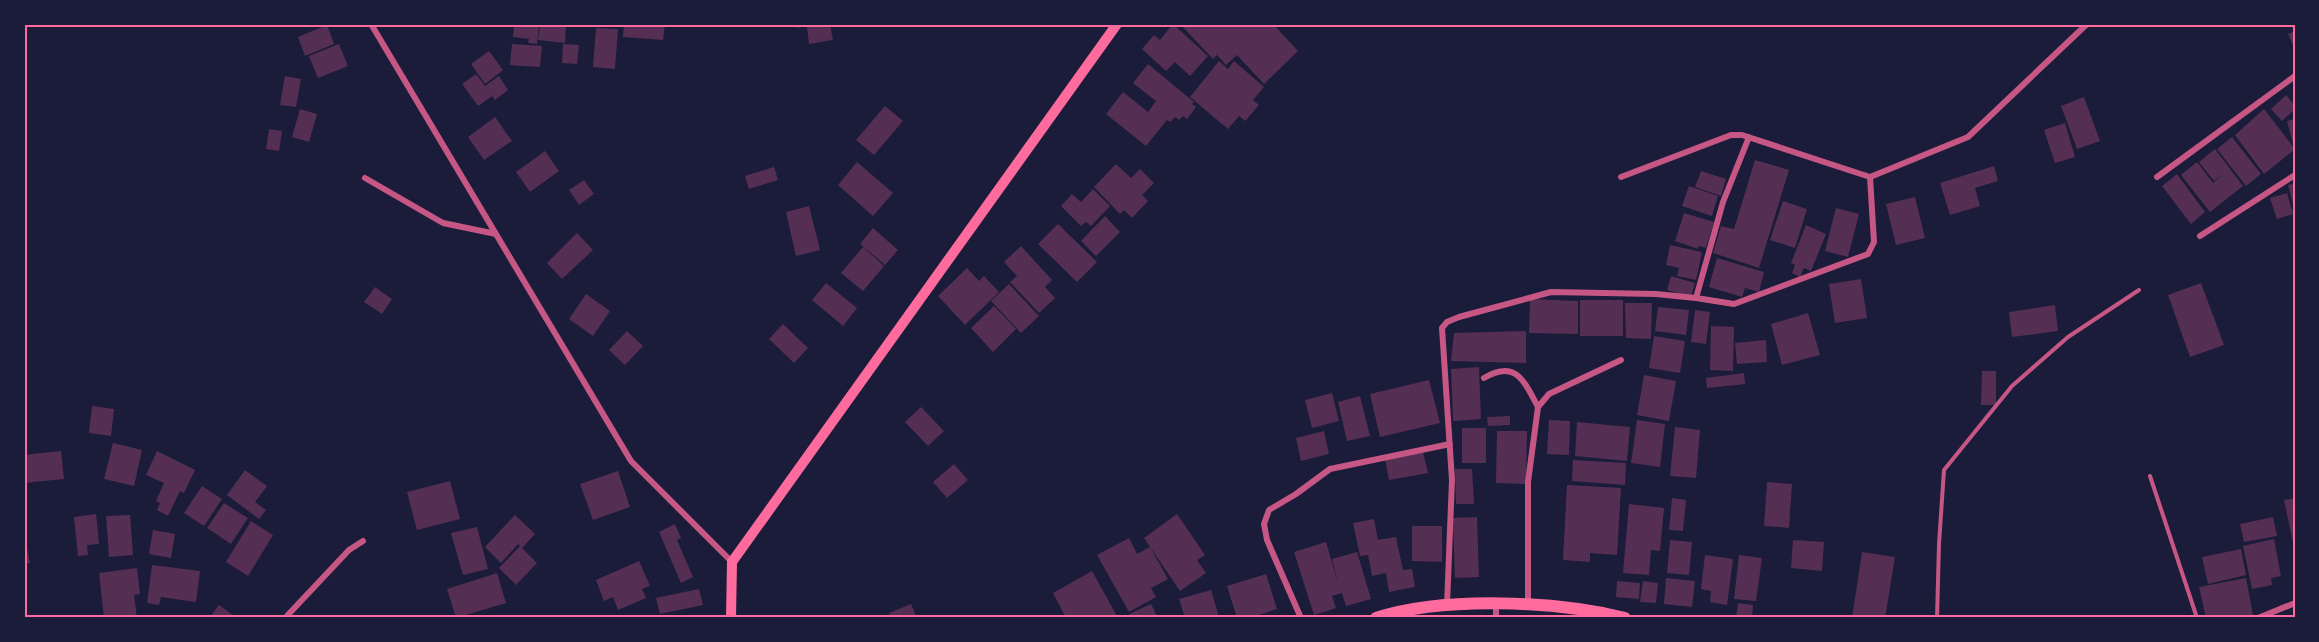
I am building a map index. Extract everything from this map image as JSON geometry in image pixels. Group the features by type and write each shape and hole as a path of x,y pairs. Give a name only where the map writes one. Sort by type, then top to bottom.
{"highway":[{"path":"1376,618 1410,609 1496,604 1603,612 1625,618"}],"main road":[{"path":"731,618 732,562 1117,24"}],"street":[{"path":"371,24 631,461 732,562"},
{"path":"1621,177 1731,135 1749,137 1870,177 1968,137 2087,24"},
{"path":"2157,177 2295,76"},
{"path":"1696,298 1723,202 1749,137"},
{"path":"2200,236 2295,175"},
{"path":"1447,606 1452,480 1442,328 1447,322 1551,292 1656,294 1734,304 1868,254 1874,242 1870,177"},
{"path":"365,178 443,223 496,234"},
{"path":"1528,605 1528,482 1538,407 1549,394 1621,360"},
{"path":"1484,378 1496,371 1509,370 1522,378 1538,407"},
{"path":"1301,618 1267,540 1264,524 1269,510 1330,469 1450,444"},
{"path":"285,618 349,550 363,541"},
{"path":"2258,618 2295,603"},
{"path":"1496,604 1496,618"}],"lane":[{"path":"1937,618 1944,470 2012,386 2068,337 2139,290"},
{"path":"2150,476 2197,618"}],"building":[{"path":"514,24 539,24 537,44 528,43 529,39 513,37"},
{"path":"540,24 566,24 565,43 538,40"},
{"path":"624,24 665,24 663,40 623,37"},
{"path":"796,24 830,24 833,40 809,44 807,26 796,28"},
{"path":"1173,24 1208,56 1190,76 1175,62 1166,71 1142,49 1154,35 1160,40"},
{"path":"1180,24 1273,24 1298,51 1264,84 1237,55 1226,65 1217,55 1213,59"},
{"path":"327,25 334,44 305,56 298,37"},
{"path":"596,28 618,29 615,69 593,67"},
{"path":"2295,31 2295,50 2288,34"},
{"path":"339,44 348,66 318,78 309,56"},
{"path":"512,44 542,46 540,67 510,65"},
{"path":"563,44 579,45 577,64 562,63"},
{"path":"489,51 503,70 485,84 471,64"},
{"path":"1219,61 1228,69 1234,61 1264,87 1253,100 1259,105 1245,121 1239,116 1228,129 1190,97"},
{"path":"1148,64 1194,102 1192,104 1196,107 1187,119 1183,116 1179,120 1175,117 1170,122 1167,120 1146,146 1106,114 1123,92 1148,112 1156,101 1133,83"},
{"path":"476,74 485,86 499,76 508,90 495,100 492,96 478,106 462,84"},
{"path":"285,76 301,79 296,107 280,105"},
{"path":"2286,95 2295,109 2282,121 2271,109"},
{"path":"2084,97 2100,141 2077,149 2061,106"},
{"path":"885,106 903,121 874,155 856,140"},
{"path":"300,109 317,114 309,142 292,137"},
{"path":"2264,109 2295,149 2264,174 2235,135"},
{"path":"495,117 512,141 484,160 468,137"},
{"path":"2295,119 2295,147 2294,148 2287,121"},
{"path":"2065,123 2075,157 2055,163 2044,130"},
{"path":"269,129 282,131 279,151 266,149"},
{"path":"2232,137 2261,174 2246,186 2217,149"},
{"path":"2215,149 2243,186 2210,212 2181,175 2197,162 2213,183 2224,174 2214,181 2199,162"},
{"path":"545,151 559,171 530,192 516,172"},
{"path":"1755,160 1789,170 1759,268 1713,253 1721,226 1734,229"},
{"path":"857,162 893,193 873,216 838,185"},
{"path":"1116,164 1131,178 1140,169 1154,183 1142,195 1148,201 1132,218 1124,210 1120,214 1094,187"},
{"path":"1994,166 1998,181 1975,188 1980,206 1950,215 1940,183"},
{"path":"774,167 778,180 749,189 745,176"},
{"path":"1701,171 1726,179 1721,196 1695,187"},
{"path":"2177,174 2205,212 2191,224 2162,186"},
{"path":"584,180 594,194 579,205 569,190"},
{"path":"2295,183 2295,208 2294,208 2288,185"},
{"path":"1689,186 1718,196 1712,216 1682,206"},
{"path":"1093,189 1110,206 1091,226 1086,222 1081,226 1061,206 1072,194 1081,202"},
{"path":"2287,193 2293,214 2277,219 2270,198"},
{"path":"1915,197 1925,238 1896,245 1886,204"},
{"path":"1783,201 1807,209 1795,248 1770,240"},
{"path":"809,206 820,250 796,256 786,212"},
{"path":"1836,208 1859,214 1848,257 1825,251"},
{"path":"1684,213 1714,222 1706,248 1699,246 1698,249 1675,241"},
{"path":"1105,216 1120,232 1096,256 1081,241"},
{"path":"1058,224 1097,262 1077,282 1038,244"},
{"path":"1806,225 1826,234 1811,271 1804,268 1800,277 1792,273 1795,265 1791,263"},
{"path":"873,228 898,250 885,265 860,244"},
{"path":"577,233 593,250 562,279 547,263"},
{"path":"1670,245 1702,252 1696,280 1677,276 1679,268 1666,265"},
{"path":"1021,246 1052,280 1045,287 1055,298 1039,313 1010,282 1017,276 1004,262"},
{"path":"863,247 884,266 863,291 841,273"},
{"path":"1717,258 1764,272 1759,292 1745,288 1742,297 1709,287"},
{"path":"967,268 979,281 984,276 999,292 965,325 938,296"},
{"path":"1671,276 1695,283 1691,297 1667,290"},
{"path":"1861,279 1867,318 1835,323 1829,284"},
{"path":"826,283 857,308 843,326 812,300"},
{"path":"2201,283 2224,345 2190,357 2168,295"},
{"path":"1009,284 1039,316 1021,333 991,301"},
{"path":"375,287 392,299 382,314 364,302"},
{"path":"586,294 610,311 593,336 569,319"},
{"path":"1530,299 1578,301 1578,334 1529,333"},
{"path":"1580,300 1623,300 1623,336 1580,336"},
{"path":"1625,303 1652,303 1651,339 1626,338"},
{"path":"2055,305 2058,331 2012,337 2009,312"},
{"path":"994,306 1016,329 993,352 971,328"},
{"path":"1658,307 1689,310 1686,335 1655,331"},
{"path":"1695,310 1710,312 1706,344 1691,342"},
{"path":"1808,313 1820,355 1782,365 1771,324"},
{"path":"783,324 808,348 794,363 769,339"},
{"path":"1711,326 1734,327 1733,371 1710,370"},
{"path":"627,331 643,346 625,365 609,350"},
{"path":"1526,331 1526,363 1451,361 1454,333"},
{"path":"1654,336 1685,341 1680,373 1649,368"},
{"path":"1766,340 1767,362 1737,364 1735,343"},
{"path":"1479,367 1481,419 1453,421 1451,369"},
{"path":"1982,371 1996,371 1996,405 1981,405"},
{"path":"1744,373 1745,384 1707,388 1706,378"},
{"path":"1644,375 1676,381 1669,421 1637,415"},
{"path":"1429,380 1440,423 1380,437 1370,394"},
{"path":"1332,393 1339,421 1312,428 1305,400"},
{"path":"1360,396 1370,436 1347,441 1338,402"},
{"path":"92,406 114,409 111,436 89,433"},
{"path":"921,407 944,431 928,446 905,422"},
{"path":"1510,416 1510,425 1488,426 1487,417"},
{"path":"1549,420 1570,421 1569,455 1547,454"},
{"path":"1637,420 1665,424 1660,467 1631,463"},
{"path":"1577,422 1630,427 1627,461 1575,456"},
{"path":"1675,427 1700,430 1696,478 1670,476"},
{"path":"1462,428 1486,428 1486,463 1462,463"},
{"path":"1324,431 1329,454 1301,461 1296,438"},
{"path":"1497,431 1527,431 1526,484 1496,483"},
{"path":"113,443 142,450 134,486 104,479"},
{"path":"61,451 64,479 24,483 24,455"},
{"path":"157,451 195,470 184,493 180,491 168,516 157,510 160,503 156,501 164,483 146,475"},
{"path":"1423,452 1428,473 1389,480 1385,459"},
{"path":"1573,460 1626,463 1625,485 1572,481"},
{"path":"954,464 968,480 947,498 933,482"},
{"path":"1455,469 1472,469 1474,504 1456,504"},
{"path":"245,470 267,486 255,502 266,510 259,519 227,495"},
{"path":"618,471 630,507 593,520 580,484"},
{"path":"450,481 460,519 417,530 407,492"},
{"path":"1767,482 1792,484 1789,528 1764,526"},
{"path":"1567,485 1621,488 1617,555 1590,553 1590,562 1563,560"},
{"path":"202,486 222,499 204,526 184,513"},
{"path":"1672,498 1686,500 1683,531 1669,530"},
{"path":"2295,498 2295,547 2294,547 2284,500"},
{"path":"224,503 248,518 231,544 207,528"},
{"path":"1629,504 1664,508 1660,551 1651,550 1649,575 1623,573"},
{"path":"96,514 99,544 87,545 88,555 78,556 74,517"},
{"path":"1177,514 1205,555 1197,560 1206,573 1180,591 1144,538"},
{"path":"130,515 133,555 109,557 106,516"},
{"path":"515,515 535,534 522,548 537,563 516,585 499,568 520,546 518,544 501,563 485,547"},
{"path":"1477,517 1479,577 1455,578 1453,518"},
{"path":"2273,517 2277,536 2244,542 2240,524"},
{"path":"1374,519 1378,540 1396,537 1403,570 1412,569 1415,587 1389,592 1386,573 1372,576 1368,555 1360,556 1353,523"},
{"path":"251,521 273,535 248,576 226,562"},
{"path":"675,524 681,538 677,540 693,577 681,583 659,532"},
{"path":"1412,526 1442,526 1442,562 1412,561"},
{"path":"477,527 488,569 463,575 451,533"},
{"path":"153,530 175,534 171,558 149,554"},
{"path":"1129,538 1137,554 1150,547 1168,579 1151,588 1156,597 1129,612 1097,555"},
{"path":"2274,539 2281,576 2271,578 2272,585 2252,589 2243,546"},
{"path":"1670,540 1692,542 1689,575 1667,573"},
{"path":"1793,540 1824,542 1822,571 1791,568"},
{"path":"1326,542 1338,583 1332,559 1357,552 1371,599 1346,606 1342,593 1332,596 1336,608 1314,615 1294,552"},
{"path":"24,548 27,548 30,563 24,564"},
{"path":"2241,549 2246,575 2208,584 2202,557"},
{"path":"1862,552 1895,557 1885,618 1852,618"},
{"path":"1705,555 1733,559 1727,605 1710,602 1711,591 1701,589"},
{"path":"1739,555 1762,558 1756,601 1734,599"},
{"path":"639,561 650,586 642,589 646,598 618,610 613,597 604,601 596,580"},
{"path":"152,565 200,571 196,602 161,597 159,605 147,603"},
{"path":"137,568 140,594 134,595 137,618 104,618 99,573"},
{"path":"1092,571 1118,618 1066,618 1053,593"},
{"path":"497,573 506,603 456,618 447,589"},
{"path":"1266,574 1277,609 1250,618 1237,618 1227,586"},
{"path":"1666,578 1695,581 1692,607 1664,604"},
{"path":"2246,578 2253,615 2238,618 2206,618 2199,587"},
{"path":"1617,581 1640,583 1639,599 1616,597"},
{"path":"1643,581 1658,583 1656,603 1640,602"},
{"path":"699,589 703,605 660,614 656,598"},
{"path":"1211,590 1219,617 1185,618 1179,599"},
{"path":"1738,603 1753,605 1752,618 1736,618"},
{"path":"911,604 917,618 891,618 889,613"},
{"path":"1151,604 1158,618 1131,618 1129,614"},
{"path":"219,605 237,618 209,618"}]}
